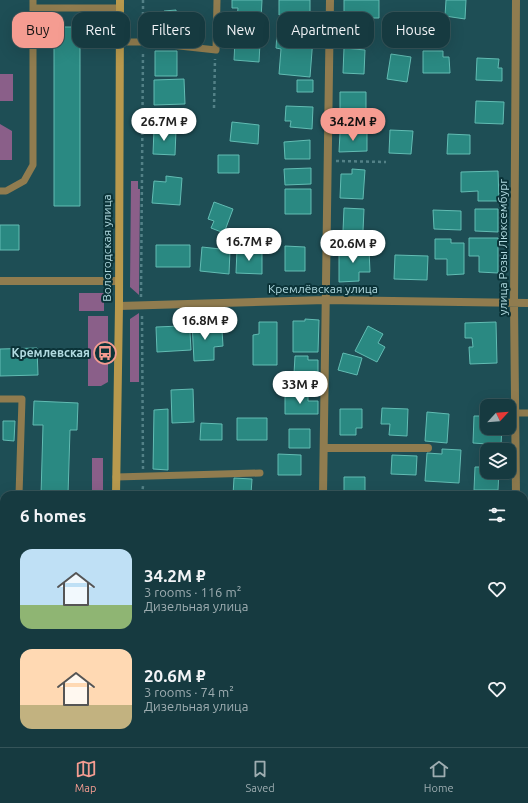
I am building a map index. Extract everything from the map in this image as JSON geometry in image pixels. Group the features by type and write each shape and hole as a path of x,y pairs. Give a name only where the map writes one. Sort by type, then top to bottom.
{"main road":[{"name":"Вологодская улица","path":"116,491 119,306 120,48"}],"street":[{"path":"323,491 330,0"},
{"name":"улица Розы Люксембург","path":"515,399 516,0"},
{"path":"0,281 118,281"},
{"name":"Кремлёвская улица","path":"119,306 326,300 528,303"},
{"name":"улица Розы Люксембург","path":"515,435 516,491"},
{"path":"324,448 428,448"}],"lane":[{"path":"198,48 216,50 217,0"},
{"path":"0,191 6,191 24,182 33,165 33,4 120,4"},
{"path":"0,399 22,399 20,491"},
{"path":"516,413 528,413"},
{"path":"116,477 260,473"}],"path":[{"path":"143,0 143,12"},
{"path":"142,491 143,320 141,305 143,48"},
{"path":"214,108 216,50"},
{"path":"328,161 386,162"}],"shaded area":[{"path":"0,74 13,74 13,101 0,101"},
{"path":"0,124 12,131 12,160 0,160"},
{"path":"131,181 138,181 138,189 140,189 139,295 130,287"},
{"path":"79,293 104,293 104,311 79,311"},
{"path":"139,313 139,382 130,382 130,319"},
{"path":"88,316 108,316 108,382 101,386 88,386"},
{"path":"92,458 103,458 103,491 92,491"}],"building":[{"path":"232,0 262,0 261,12 238,12 238,8 232,8"},
{"path":"279,0 310,0 310,12 279,12"},
{"path":"344,0 379,0 379,18 374,18 374,12 344,12"},
{"path":"446,0 466,0 465,19 450,17 450,12 445,12"},
{"path":"176,10 176,12 164,12"},
{"path":"64,27 72,27 72,48 80,48 80,206 54,206 54,48 64,48"},
{"path":"277,34 277,48 312,48 310,77 279,74 281,49 276,48"},
{"path":"235,48 260,48 259,62 234,60"},
{"path":"344,48 365,50 364,74 343,73"},
{"path":"155,51 177,51 177,76 155,76"},
{"path":"423,51 443,51 443,57 449,57 450,73 423,73"},
{"path":"391,54 411,57 407,82 387,79"},
{"path":"477,58 499,59 498,68 502,68 502,81 476,80"},
{"path":"184,79 185,104 154,105 154,80"},
{"path":"297,80 313,80 313,92 297,92"},
{"path":"340,92 366,92 366,114 340,113"},
{"path":"476,101 504,102 503,124 475,123"},
{"path":"286,106 313,107 312,129 290,127 291,121 285,121"},
{"path":"232,122 259,125 258,144 230,141"},
{"path":"154,129 176,130 175,155 153,154"},
{"path":"390,130 413,131 411,154 389,153"},
{"path":"340,133 367,133 367,151 339,152"},
{"path":"448,134 470,135 470,154 447,154"},
{"path":"310,140 310,159 285,159 284,142"},
{"path":"218,155 239,155 239,173 218,173"},
{"path":"311,168 311,184 285,185 284,169"},
{"path":"352,169 365,170 363,199 340,198 341,174 352,174"},
{"path":"498,171 499,201 478,201 478,191 461,192 461,172"},
{"path":"166,176 182,178 180,205 152,203 154,181 166,182"},
{"path":"285,189 311,189 311,214 285,214"},
{"path":"214,202 233,209 224,233 211,228 214,221 208,219"},
{"path":"344,208 364,209 363,231 343,231"},
{"path":"475,209 498,209 498,232 475,231"},
{"path":"433,210 461,211 461,230 434,229"},
{"path":"0,225 19,225 19,250 0,250"},
{"path":"469,238 498,238 498,273 479,272 479,256 469,256"},
{"path":"435,239 451,239 451,243 464,243 464,274 447,275 447,259 435,259"},
{"path":"156,245 190,245 190,267 156,267"},
{"path":"285,246 305,247 305,271 285,271"},
{"path":"202,247 230,250 229,274 200,271"},
{"path":"369,249 370,272 359,272 359,281 339,282 339,250"},
{"path":"237,250 262,251 262,274 236,273"},
{"path":"395,255 428,256 427,280 394,279"},
{"path":"305,319 319,320 318,352 293,352 293,321 305,321"},
{"path":"212,321 213,331 222,330 223,346 214,347 214,360 194,361 192,322"},
{"path":"259,322 277,322 277,365 253,365 253,335 259,334"},
{"path":"496,322 497,363 470,364 469,347 473,347 472,338 465,338 465,323"},
{"path":"181,326 181,332 190,332 191,350 157,352 156,327"},
{"path":"368,326 383,334 378,343 385,347 377,362 355,351"},
{"path":"37,348 38,375 0,376 0,349"},
{"path":"343,353 362,358 357,375 338,370"},
{"path":"295,356 308,356 308,360 318,360 318,374 294,374"},
{"path":"283,375 308,375 308,383 317,383 317,392 283,392"},
{"path":"193,389 194,422 172,423 171,390"},
{"path":"285,394 308,394 308,401 318,401 318,414 285,414"},
{"path":"34,401 78,403 77,430 70,430 68,491 41,491 43,425 33,425"},
{"path":"382,408 408,409 407,436 389,435 390,424 381,424"},
{"path":"168,409 168,470 153,469 154,410"},
{"path":"340,409 362,409 362,428 356,428 356,435 340,435"},
{"path":"427,412 449,414 447,443 425,441"},
{"path":"474,416 480,416 480,435 502,435 501,443 473,443"},
{"path":"237,418 267,418 267,440 237,440"},
{"path":"3,421 15,421 14,441 3,440"},
{"path":"201,423 222,424 222,440 200,440"},
{"path":"289,429 310,429 310,448 289,448"},
{"path":"442,449 461,450 459,483 425,481 427,453 442,454"},
{"path":"278,454 301,455 301,475 278,475"},
{"path":"392,455 417,456 416,475 391,474"},
{"path":"475,467 480,467 480,479 499,479 498,490 474,490"},
{"path":"344,477 365,477 365,491 344,491"},
{"path":"234,478 252,479 251,491 233,491"}],"place":[{"name":"Кремлевская","path":"105,353"}]}
